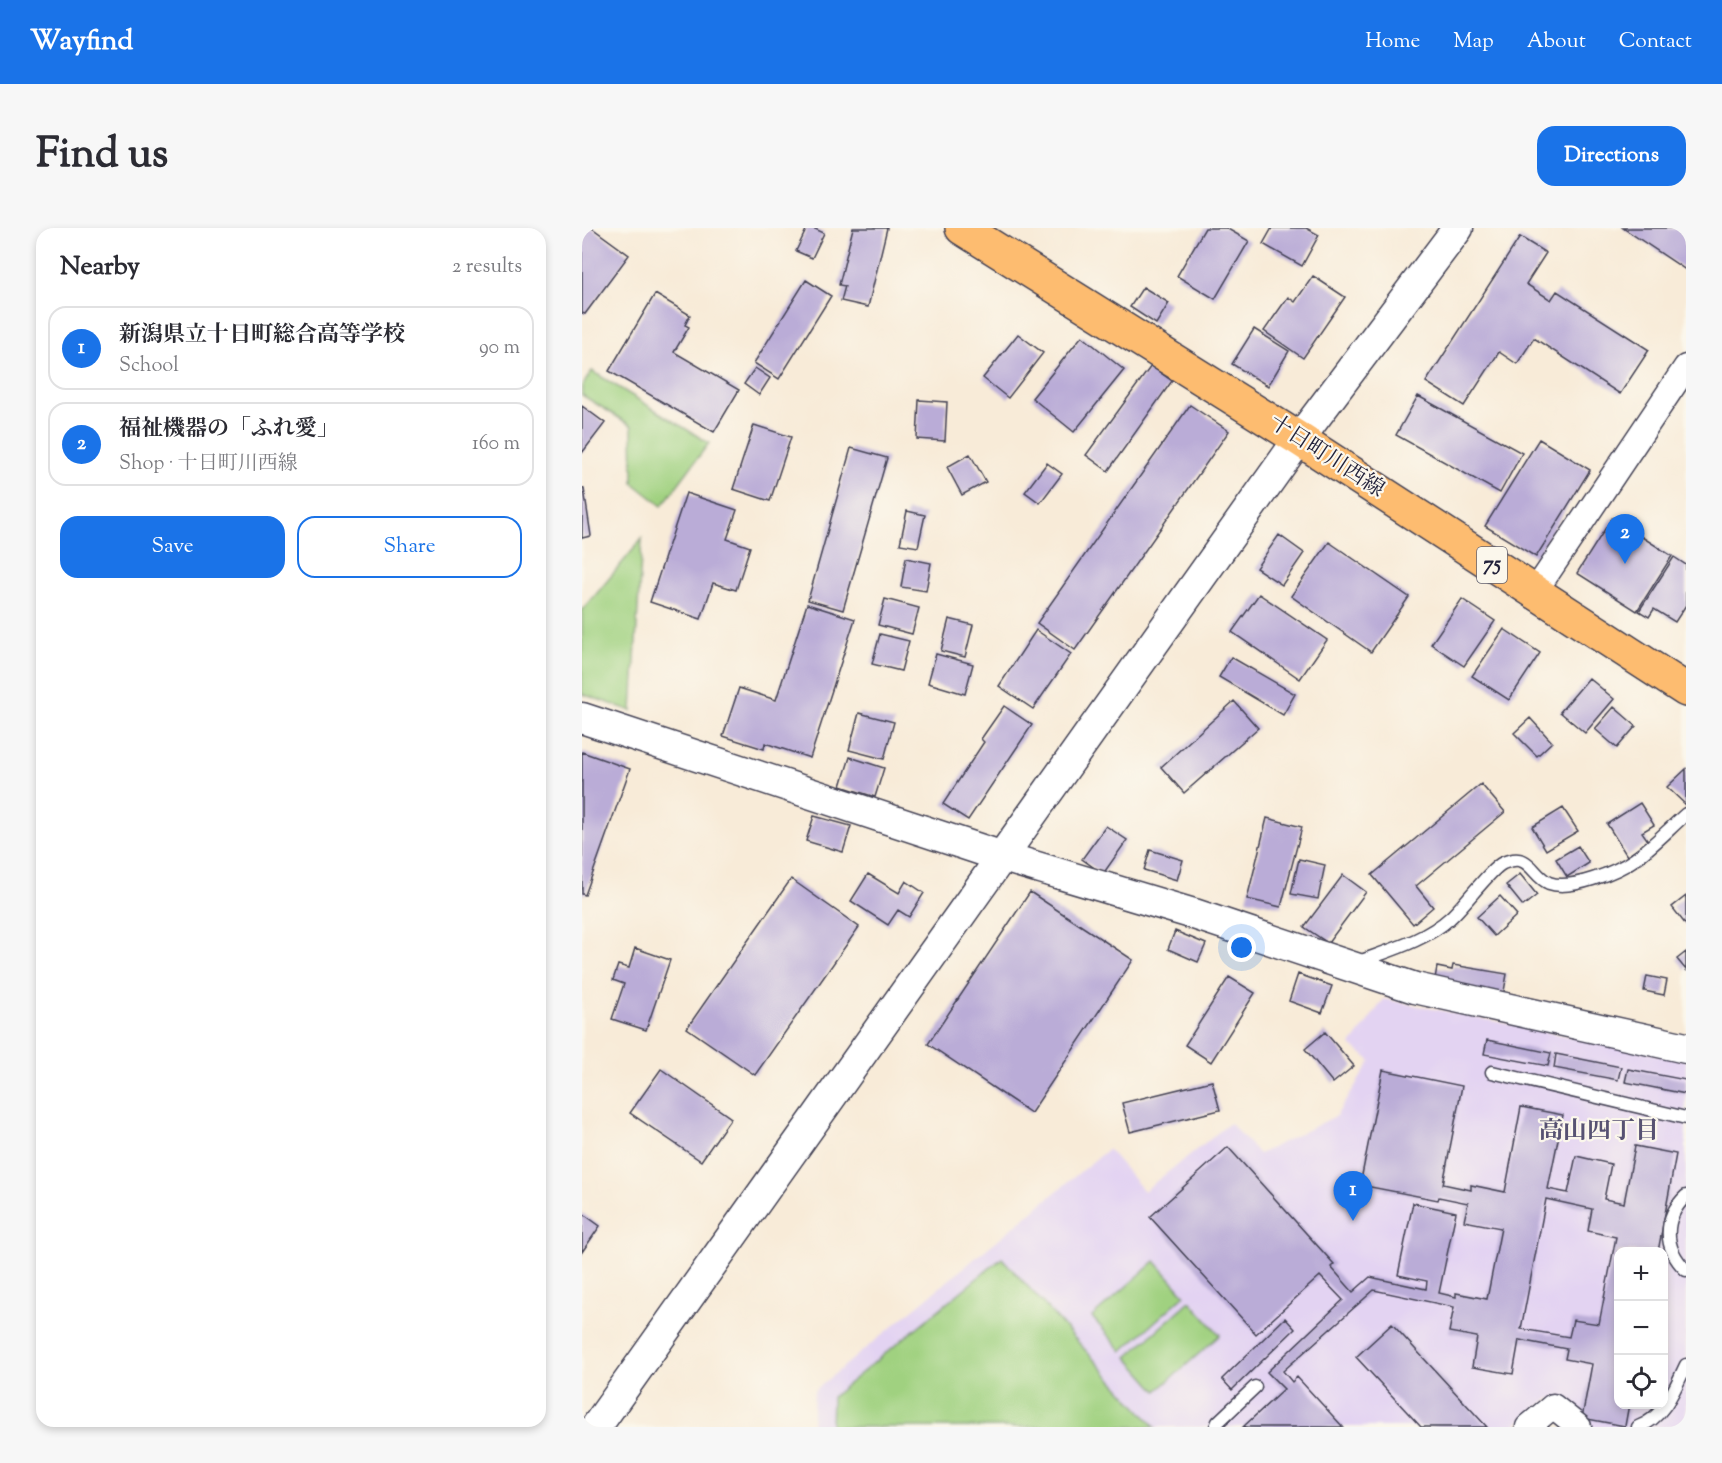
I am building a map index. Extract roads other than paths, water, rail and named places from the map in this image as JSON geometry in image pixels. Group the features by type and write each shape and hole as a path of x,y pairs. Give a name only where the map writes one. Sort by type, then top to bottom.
{"main road":[{"name":"十日町川西線","path":"962,228 1299,439 1686,690"}],"street":[{"path":"596,1427 1000,856 1299,439 1458,228"},
{"path":"1534,593 1686,368"},
{"path":"582,718 1000,856 1194,914 1415,988 1686,1048"},
{"path":"1528,1427 1553,1406 1579,1427"}],"lane":[{"path":"1349,966 1429,934 1449,919 1501,863 1516,859 1528,863 1548,883 1565,885 1587,882 1634,860 1686,814"},
{"path":"1492,1072 1686,1118"},
{"path":"1686,1196 1677,1204 1670,1218 1667,1233 1670,1248 1677,1262 1686,1270"},
{"path":"1638,1427 1647,1424 1670,1399 1686,1365"},
{"path":"1216,1427 1218,1422 1256,1387"}],"place":[{"name":"福祉機器の「ふれ愛」","path":"1625,564"},
{"name":"新潟県立十日町総合高等学校","path":"1353,1221"}],"district":[{"name":"高山四丁目","path":"1599,1132"}]}
